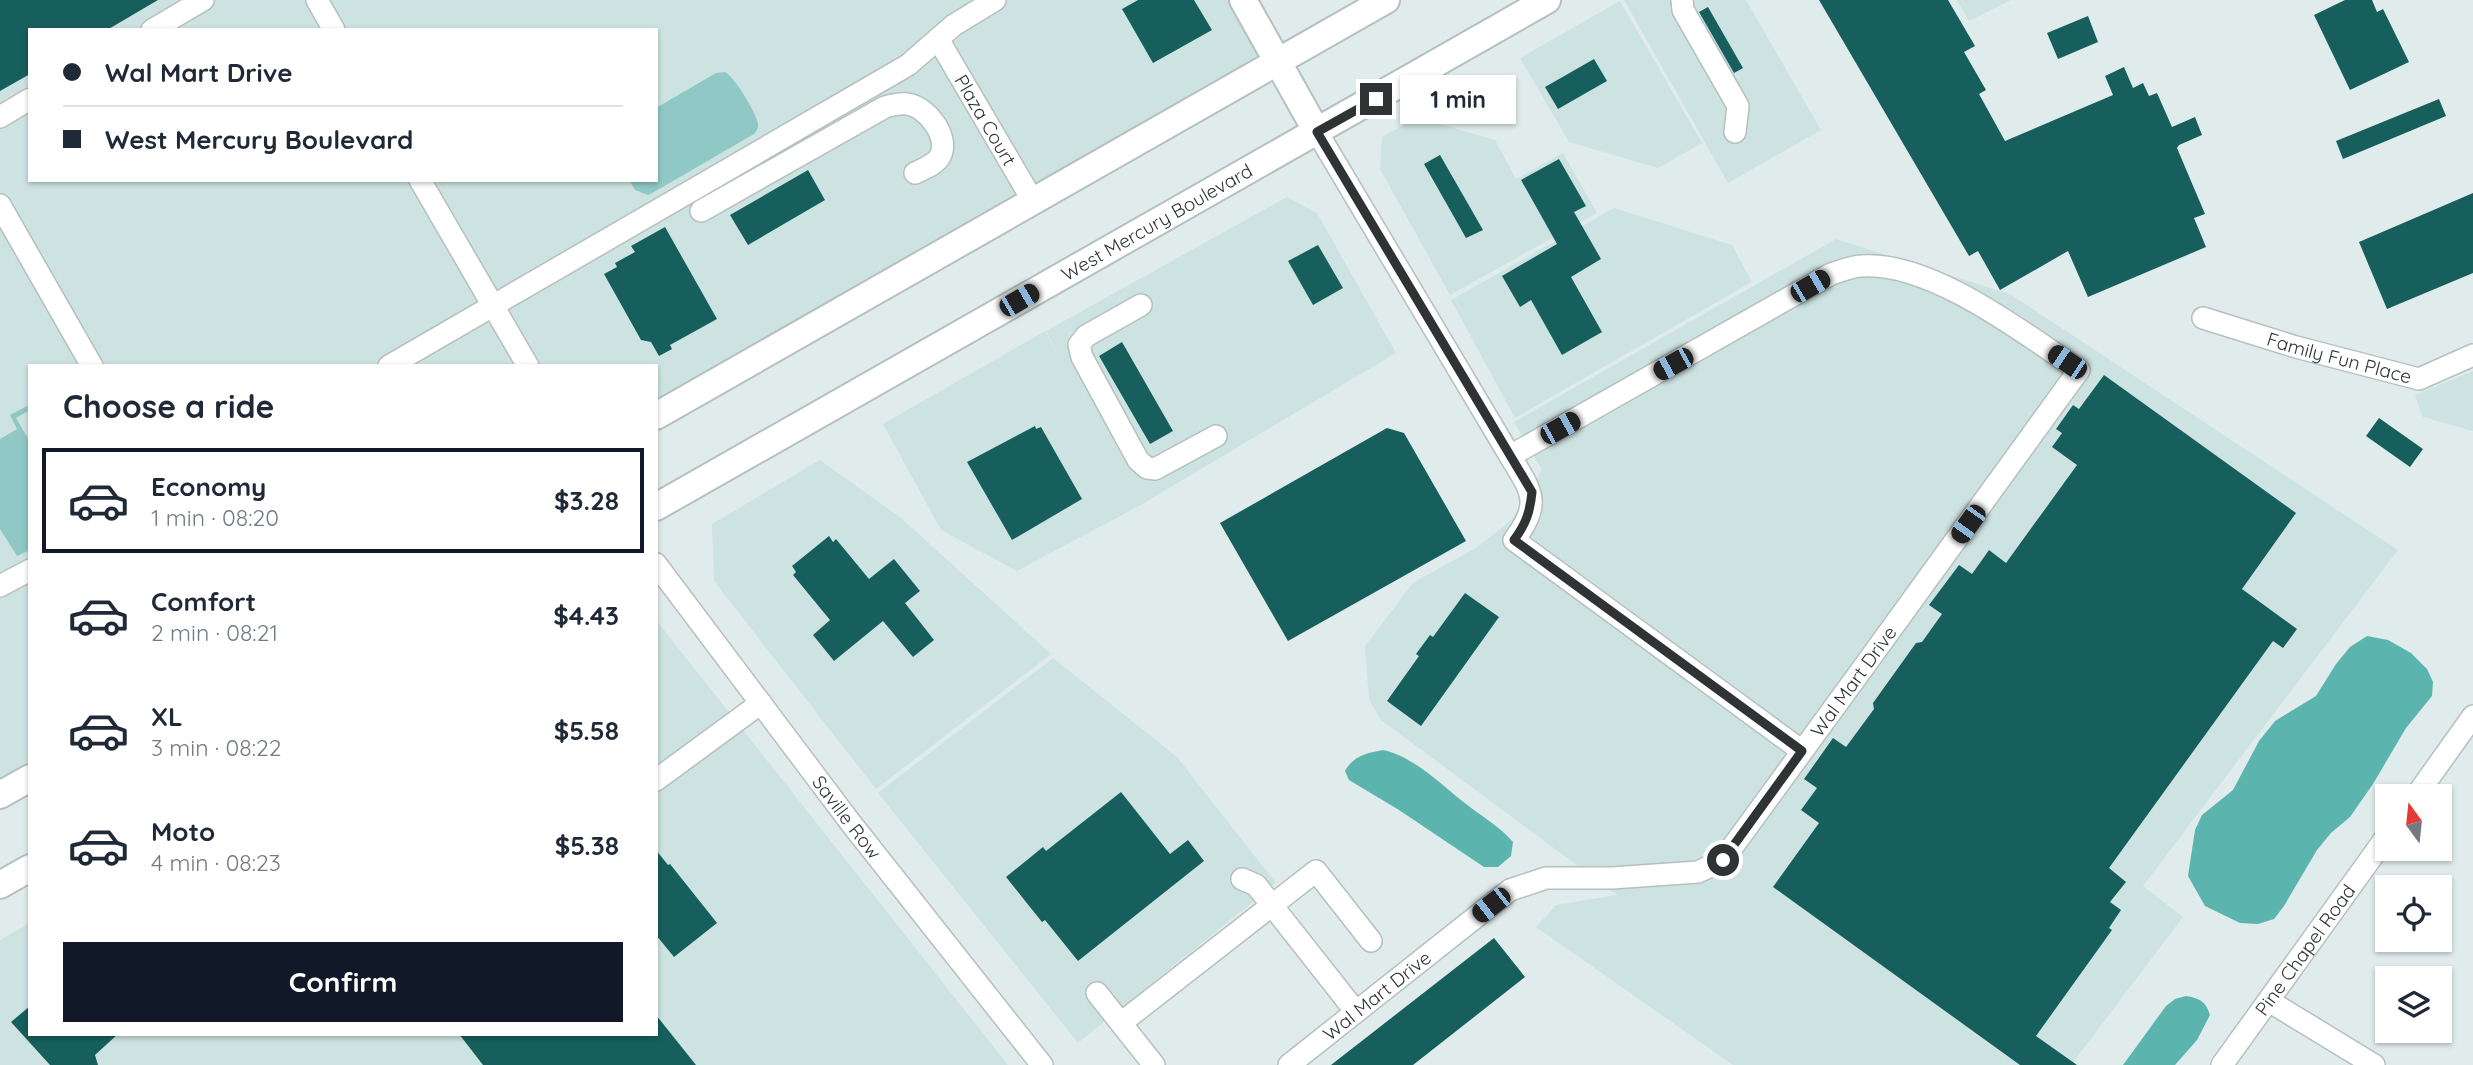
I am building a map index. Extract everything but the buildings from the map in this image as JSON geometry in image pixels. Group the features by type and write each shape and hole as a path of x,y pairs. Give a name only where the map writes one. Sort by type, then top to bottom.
{"main road":[{"path":"1242,0 1317,132"},
{"path":"658,415 1386,0"},
{"name":"West Mercury Boulevard","path":"658,506 1547,0"},
{"path":"0,796 28,779"},
{"path":"0,886 28,869"}],"street":[{"path":"155,28 203,0"},
{"path":"317,0 333,28"},
{"path":"392,364 908,65 954,25 995,0"},
{"path":"1682,0 1683,10 1738,106 1735,132"},
{"name":"Plaza Court","path":"938,39 1033,201"},
{"path":"0,117 28,100"},
{"path":"701,211 885,107 895,104 907,104 928,115 942,142 943,149 936,162 915,173"},
{"path":"1317,132 1532,492 1525,526 1514,540 1802,751"},
{"path":"421,182 527,364"},
{"path":"0,205 91,364"},
{"name":"Wal Mart Drive","path":"1289,1065 1510,890 1546,878 1612,878 1698,872 1723,860 2079,370 1960,293 1895,269 1862,266 1831,274 1510,456"},
{"path":"1140,305 1086,336 1079,345 1082,357 1138,460 1147,468 1162,467 1216,436"},
{"name":"Family Fun Place","path":"2203,318 2316,353 2419,379 2473,355"},
{"name":"Saville Row","path":"658,567 850,822 1041,1065"},
{"path":"0,586 28,571"},
{"path":"658,779 761,703"},
{"path":"2425,784 2473,716"},
{"name":"Pine Chapel Road","path":"2222,1065 2375,853"},
{"path":"1121,1023 1316,871 1371,941"},
{"path":"1242,879 1256,885 1356,1012"},
{"path":"1097,993 1154,1065"},
{"path":"2269,1001 2374,1065"}],"shaded area":[{"path":"0,0 1245,0 1277,58 658,413 658,364 28,364 28,778 0,795"},
{"path":"1624,0 1746,0 1821,130 1728,183"},
{"path":"1957,0 2011,0 1969,21"},
{"path":"1620,1 1702,143 1658,168 1569,142 1520,58"},
{"path":"725,72 739,88 754,112 758,124 756,132 648,195 635,190 630,182 658,182 658,107 716,73"},
{"path":"1417,117 1495,140 1516,179 1563,153 1597,213 1450,295 1380,169 1382,137"},
{"path":"1287,197 1317,213 1396,353 1139,506 1017,571 941,530 883,424 1045,331 1063,364 1046,331"},
{"path":"1614,208 1732,245 1752,282 1515,418 1451,300"},
{"path":"1836,239 2010,294 2398,550 2143,886 2183,917 2071,1065 1733,1065 1536,927 1556,905 1617,895 1380,719 1369,699 1365,646 1413,583 1479,546 1512,519 1542,470 1514,422"},
{"path":"2473,371 2473,431 2423,417 2415,395"},
{"path":"27,406 28,411 16,418 28,439 28,551 17,556 0,529 0,439 17,429 10,415"},
{"path":"820,460 901,518 1051,654 876,789 714,581 712,524"},
{"path":"658,623 1008,1065 0,1065 0,940 28,924 28,1036 658,1036"},
{"path":"2367,636 2388,640 2411,653 2427,669 2433,682 2432,696 2406,728 2350,817 2331,833 2317,850 2274,919 2258,924 2240,923 2205,906 2188,876 2195,830 2202,815 2233,790 2259,741 2275,721 2316,696 2350,647"},
{"path":"1053,658 1177,757 1276,883 1078,1043 878,793"},
{"path":"1383,750 1418,766 1498,828 1513,842 1511,856 1498,867 1484,867 1349,780 1345,771 1352,762 1366,754"},
{"path":"2186,996 2202,1001 2210,1015 2197,1040 2175,1065 2123,1065 2166,1006 2175,999"}],"route":[{"path":"1376,99 1317,132 1532,492 1525,526 1514,540 1802,751 1723,860"}]}
